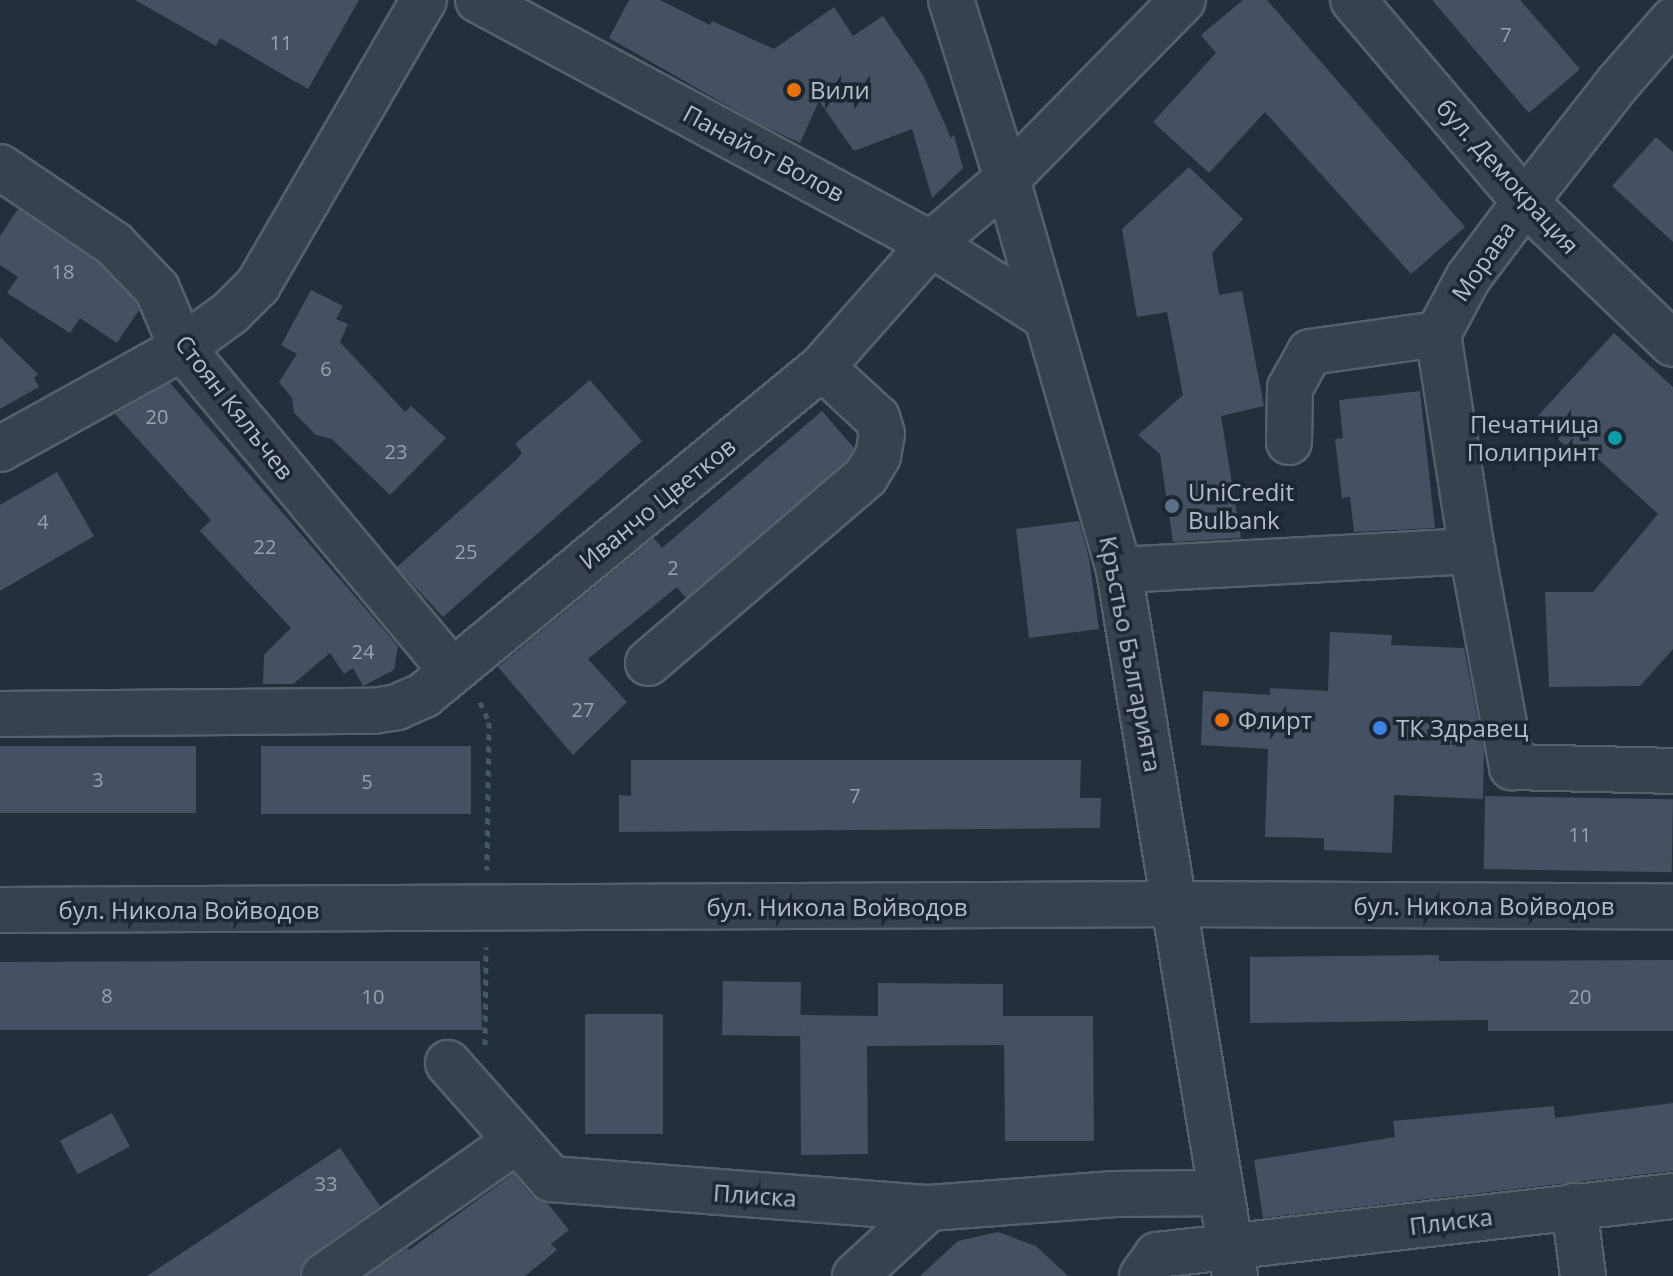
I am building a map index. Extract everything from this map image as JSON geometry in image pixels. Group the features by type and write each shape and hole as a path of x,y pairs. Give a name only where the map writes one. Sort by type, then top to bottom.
{"street":[{"path":"0,449 182,348 230,313 258,285 424,0"},
{"name":"Панайот Волов","path":"478,0 931,244 1044,316"},
{"name":"Кръстьо Българията","path":"951,0 1007,179 1119,570 1176,904 1232,1262"},
{"name":"Иванчо Цветков","path":"0,714 373,711 397,707 424,695 822,367 931,244 1007,179 1183,0"},
{"name":"бул. Демокрация","path":"1353,0 1525,202 1673,344"},
{"name":"Морава","path":"1438,334 1468,278 1618,83 1673,20"},
{"name":"Стоян Кялъчев","path":"0,167 114,244 157,289 182,348 452,671"},
{"path":"1289,442 1290,388 1310,352 1438,334 1472,551 1512,767 1673,771"},
{"path":"648,663 866,476 878,456 882,434 877,418 822,367"},
{"path":"1119,570 1472,551"},
{"name":"бул. Никола Войводов","path":"0,910 1176,904 1673,907"},
{"name":"Плиска","path":"448,1063 551,1179 929,1208 1114,1194 1219,1193"},
{"path":"324,1276 516,1141"},
{"path":"1150,1266 1187,1216 1219,1193"},
{"name":"Плиска","path":"1150,1266 1232,1262 1574,1206 1673,1196"},
{"path":"1574,1206 1583,1276"},
{"path":"855,1276 929,1208"}],"building":[{"path":"135,0 359,0 308,89 220,38 216,46"},
{"path":"629,0 660,0 710,25 712,21 774,49 834,7 853,36 883,16 923,75 951,138 954,135 963,168 932,198 912,129 854,151 819,101 800,143 758,123 609,38"},
{"path":"1243,0 1267,0 1465,227 1411,274 1265,112 1209,173 1153,122 1216,53 1201,35"},
{"path":"1432,0 1520,0 1580,69 1529,113"},
{"path":"1656,137 1673,152 1673,242 1612,186"},
{"path":"1189,167 1243,219 1212,253 1219,295 1242,291 1264,406 1221,416 1241,538 1173,542 1160,454 1138,435 1183,395 1167,312 1137,317 1122,229"},
{"path":"18,209 98,263 136,303 139,310 117,343 80,318 70,333 7,293 18,277 0,265 0,236"},
{"path":"311,290 343,306 336,319 348,324 340,342 405,412 411,406 446,438 390,495 332,439 316,435 294,413 292,398 279,382 297,354 281,345"},
{"path":"1614,333 1673,387 1673,649 1640,686 1549,687 1545,592 1593,592 1658,514 1597,458 1587,465 1535,419"},
{"path":"0,337 38,374 34,378 39,387 0,409"},
{"path":"590,380 642,441 443,617 397,567 515,461 522,453 515,444"},
{"path":"170,383 398,646 394,670 363,686 353,668 344,674 330,653 293,684 263,684 264,655 291,628 200,531 211,520 115,414"},
{"path":"1420,391 1435,528 1354,532 1350,497 1342,498 1335,439 1343,438 1339,400"},
{"path":"822,411 854,448 847,460 686,598 677,587 588,659 627,702 573,755 498,667 654,538 662,548"},
{"path":"57,472 94,536 0,591 0,505"},
{"path":"1079,521 1089,558 1099,629 1029,638 1016,529"},
{"path":"1330,632 1392,635 1391,645 1464,648 1484,751 1483,799 1394,795 1392,853 1324,850 1324,838 1265,837 1268,749 1201,745 1203,691 1270,695 1270,688 1328,691"},
{"path":"0,746 196,746 196,813 0,813"},
{"path":"261,746 471,746 471,814 261,814"},
{"path":"631,760 1081,760 1080,798 1101,798 1100,828 619,832 619,795 631,796"},
{"path":"1485,796 1673,799 1672,872 1484,869"},
{"path":"1439,955 1439,961 1673,960 1673,1031 1488,1031 1488,1020 1250,1023 1250,957"},
{"path":"480,961 482,1030 0,1030 0,962"},
{"path":"723,981 801,982 800,1036 722,1035"},
{"path":"878,983 1003,984 1003,1016 1093,1016 1094,1141 1005,1141 1004,1045 867,1046 868,1154 801,1155 800,1015 878,1016"},
{"path":"585,1014 663,1014 663,1134 585,1134"},
{"path":"1673,1103 1673,1171 1263,1218 1254,1160 1395,1137 1393,1121 1554,1106 1555,1118"},
{"path":"112,1113 130,1147 78,1174 60,1141"},
{"path":"340,1148 380,1206 310,1256 302,1265 299,1276 147,1276"},
{"path":"513,1174 532,1196 548,1204 569,1230 551,1244 557,1250 525,1276 367,1276 409,1250"},
{"path":"998,1232 1036,1246 1068,1276 920,1276 958,1241"}],"place":[{"name":"Вили","path":"794,90"},
{"name":"Печатница Полипринт","path":"1615,438"},
{"name":"UniCredit Bulbank","path":"1172,506"},
{"name":"Флирт","path":"1222,720"},
{"name":"ТК Здравец","path":"1380,728"}]}
